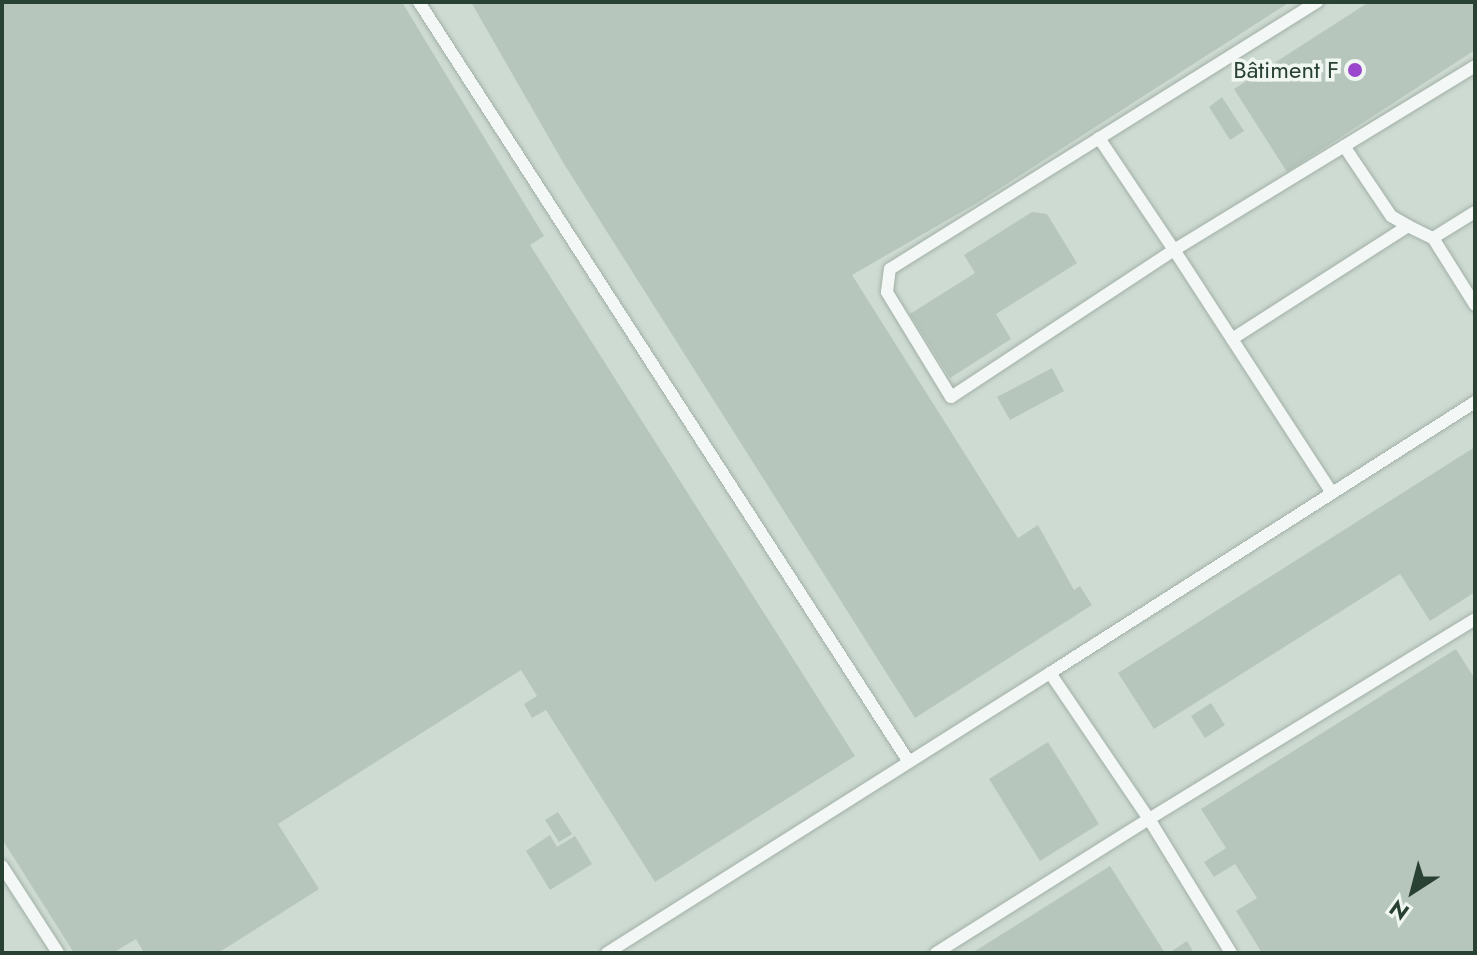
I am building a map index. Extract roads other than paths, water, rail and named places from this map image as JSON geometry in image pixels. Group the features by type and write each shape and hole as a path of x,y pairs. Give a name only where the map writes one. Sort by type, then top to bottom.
{"lane":[{"path":"419,2 909,762"},
{"path":"1317,2 890,269 887,292 951,397 1174,250 1475,66"},
{"path":"1099,138 1332,493"},
{"path":"1344,146 1391,216 1433,238 1475,305"},
{"path":"1433,238 1475,212"},
{"path":"1232,339 1408,226"},
{"path":"607,953 1475,402"},
{"path":"936,953 1149,819 1474,622"},
{"path":"1050,673 1149,819 1231,953"},
{"path":"2,866 58,953"}],"place":[{"name":"Bâtiment F","path":"1355,70"}]}
